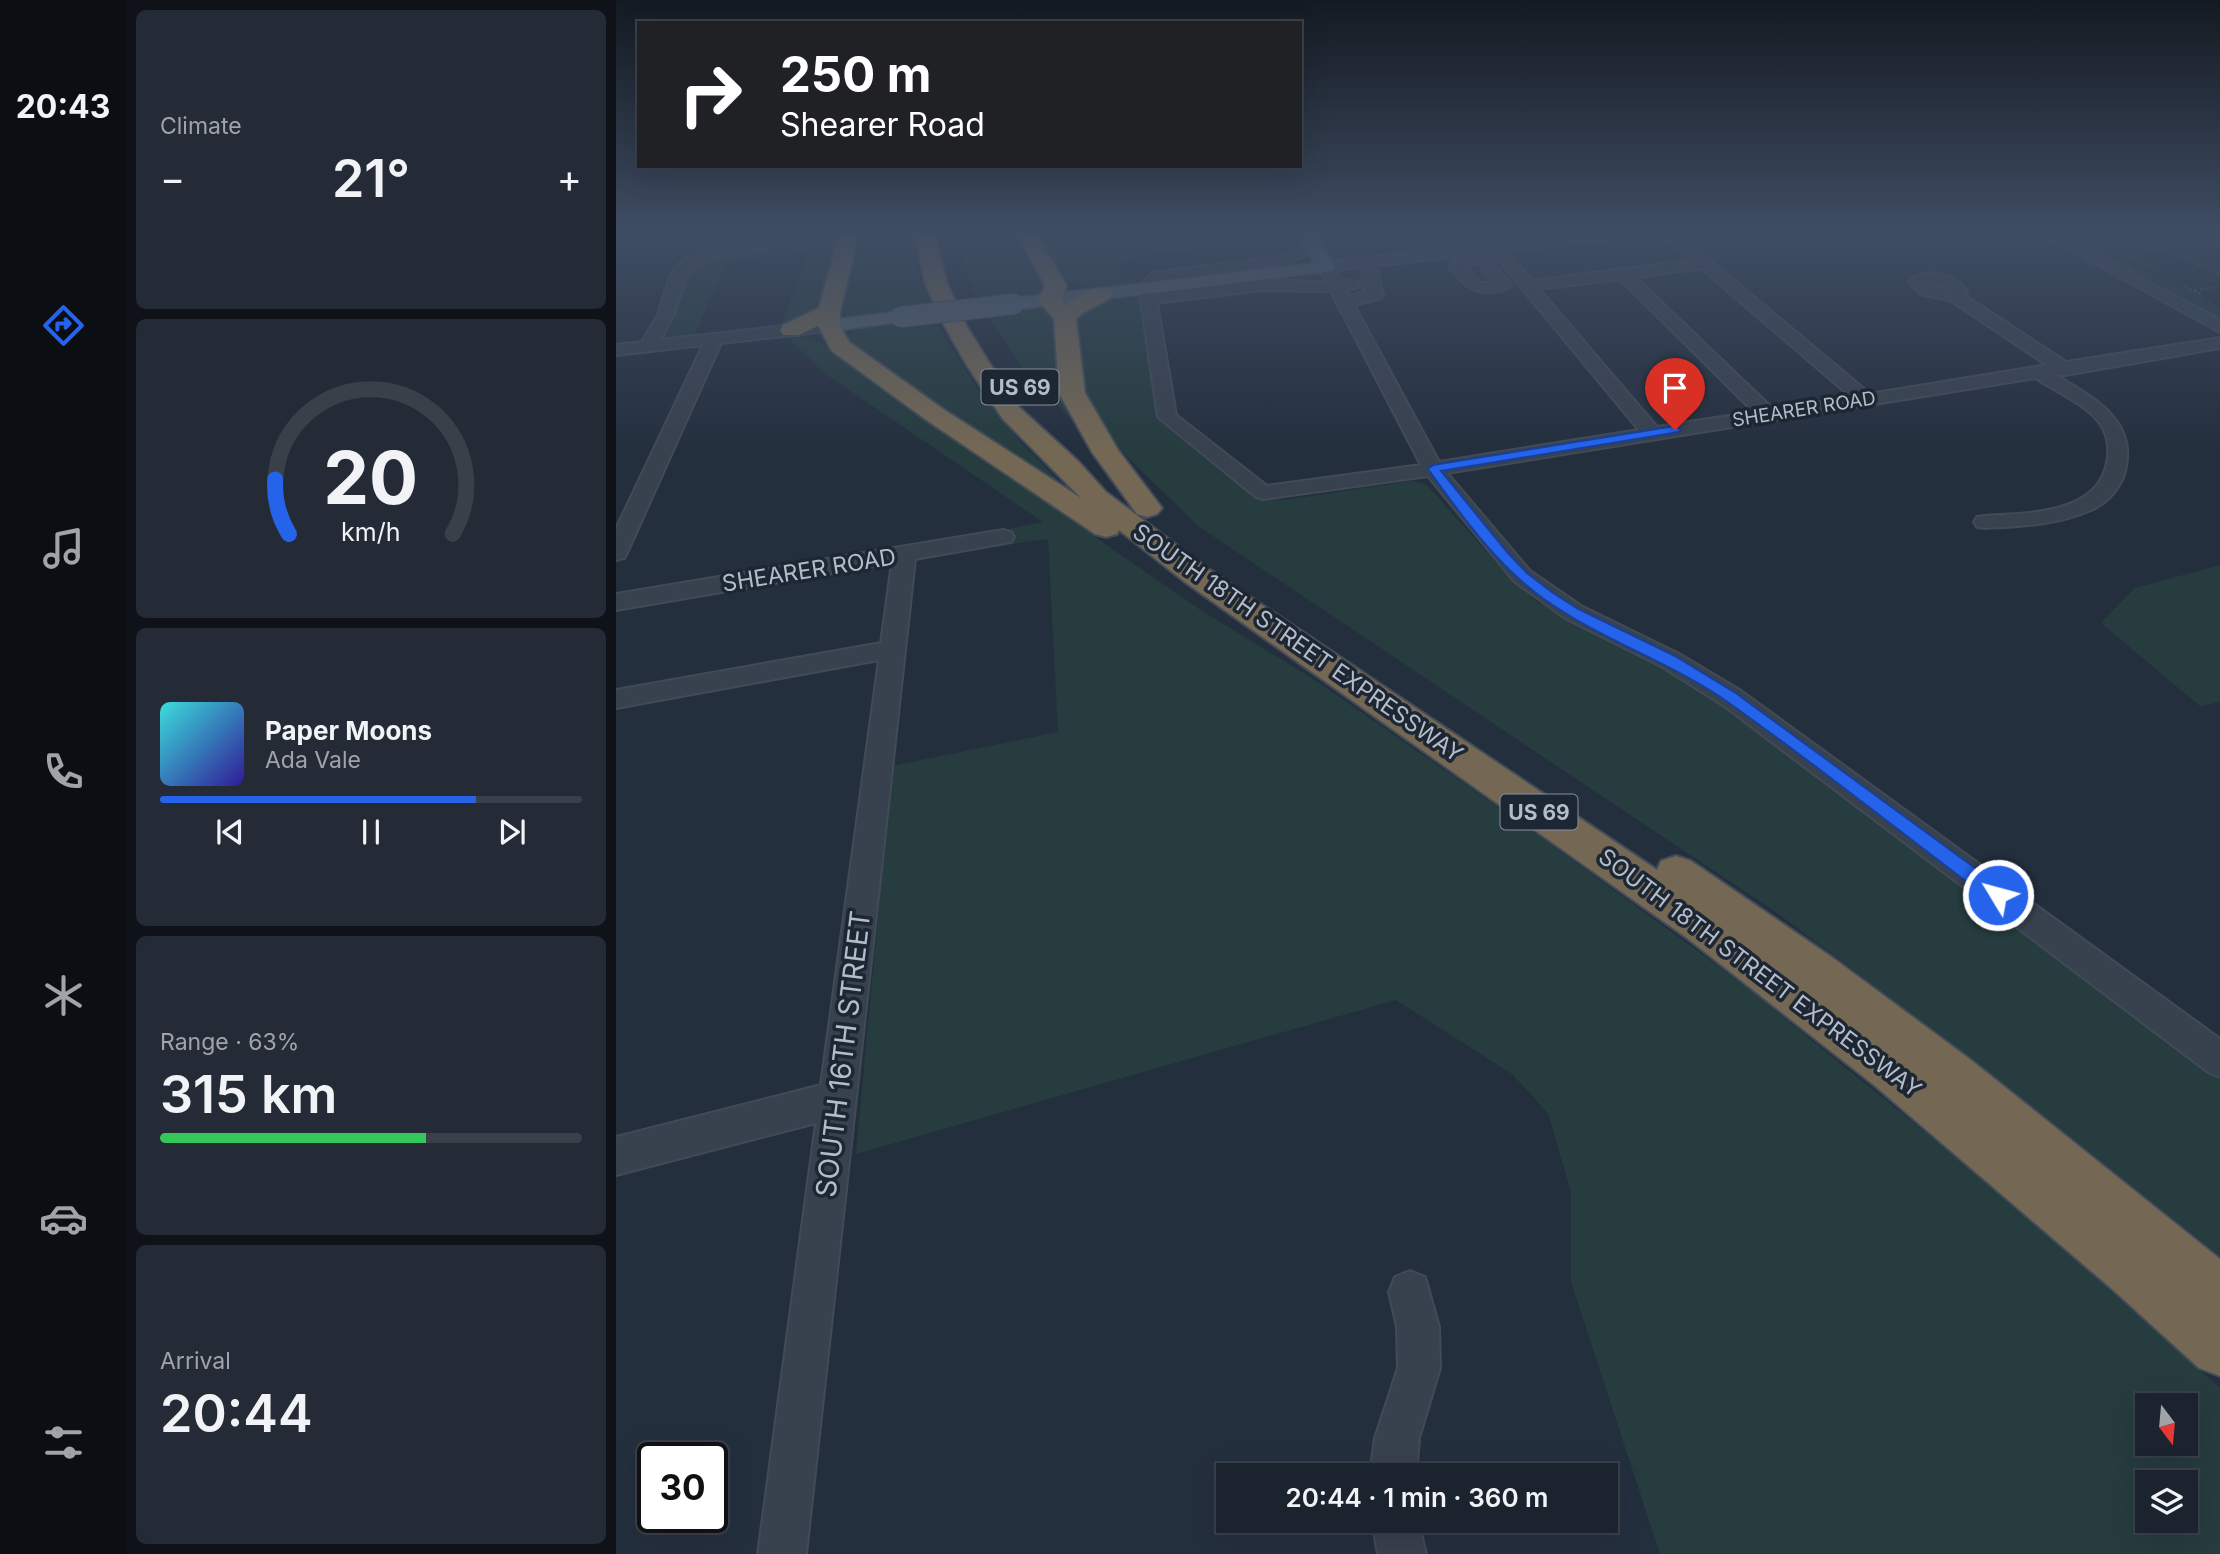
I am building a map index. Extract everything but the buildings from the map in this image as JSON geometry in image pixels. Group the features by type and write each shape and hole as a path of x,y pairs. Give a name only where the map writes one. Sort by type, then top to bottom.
{"highway":[{"path":"832,305 829,319 840,346 934,414 1089,519 1196,575"},
{"name":"SOUTH 18TH STREET EXPRESSWAY","path":"946,305 955,325 1012,413 1096,498 1196,575 1713,932 1891,1068 2132,1269 2220,1347"},
{"name":"SOUTH 18TH STREET EXPRESSWAY","path":"965,305 979,332 1004,368 1045,417 1086,459 1220,569 1762,931 1955,1076 2220,1295"},
{"path":"1057,305 1072,393 1105,452 1147,508"},
{"path":"1057,309 1080,305"},
{"path":"791,330 829,319"}],"main road":[{"path":"829,319 900,317 1009,305"},
{"path":"1018,305 1057,309"}],"street":[{"path":"648,346 668,305"},
{"name":"SHEARER ROAD","path":"1150,305 1167,417 1263,493 2065,370 2220,343"},
{"path":"1346,305 1433,469 1522,576 1573,612 1679,665 1732,698 2220,1060"},
{"path":"1544,305 1652,433"},
{"path":"1655,305 1768,415"},
{"path":"1754,305 1865,399"},
{"path":"1968,305 2065,370"},
{"path":"2179,305 2220,327"},
{"path":"616,350 791,330"},
{"path":"616,553 714,339"},
{"path":"1985,522 2034,517 2076,508 2103,496 2117,478 2119,457 2116,436 2107,419 2041,373"},
{"name":"SHEARER ROAD","path":"616,602 1003,537"},
{"name":"SOUTH 16TH STREET","path":"782,1554 904,554"},
{"path":"616,699 893,649"},
{"path":"616,1156 838,1099"},
{"path":"1395,1463 1397,1438 1419,1368 1418,1327 1410,1292"},
{"path":"1398,1533 1402,1554"}],"green space":[{"path":"672,305 708,305 693,337 663,338"},
{"path":"788,305 819,305 795,321 781,324"},
{"path":"840,305 930,305 932,309 852,318 840,313"},
{"path":"1093,305 1144,305 1172,426 1239,484 1259,497 1285,500 1411,481 1426,484 1507,575 1537,602 1715,697 2220,1075 2220,1256 1979,1064 1777,913 1198,526 1112,442 1093,410 1085,385 1077,317"},
{"path":"2188,305 2215,305 2220,308 2220,322"},
{"path":"1037,306 1047,309 1056,318 1076,420 1073,421 1026,372 984,311"},
{"path":"933,317 978,390 1021,442 1066,488 1059,492 847,339 849,333 856,328"},
{"path":"786,336 815,340 825,345 874,384 1199,609 1315,680 1544,839 1740,982 2009,1200 2220,1388 2220,1554 1660,1554 1571,1282 1571,1192 1548,1113 1512,1074 1396,1000 856,1154 892,766 1058,732 1048,539 1013,544 1011,528 1043,522 824,373"},
{"path":"2220,565 2220,702 2200,706 2101,623 2135,588"}],"route":[{"path":"1675,430 1433,469 1522,576 1573,612 1670,660 1732,698 1998,895"}]}
